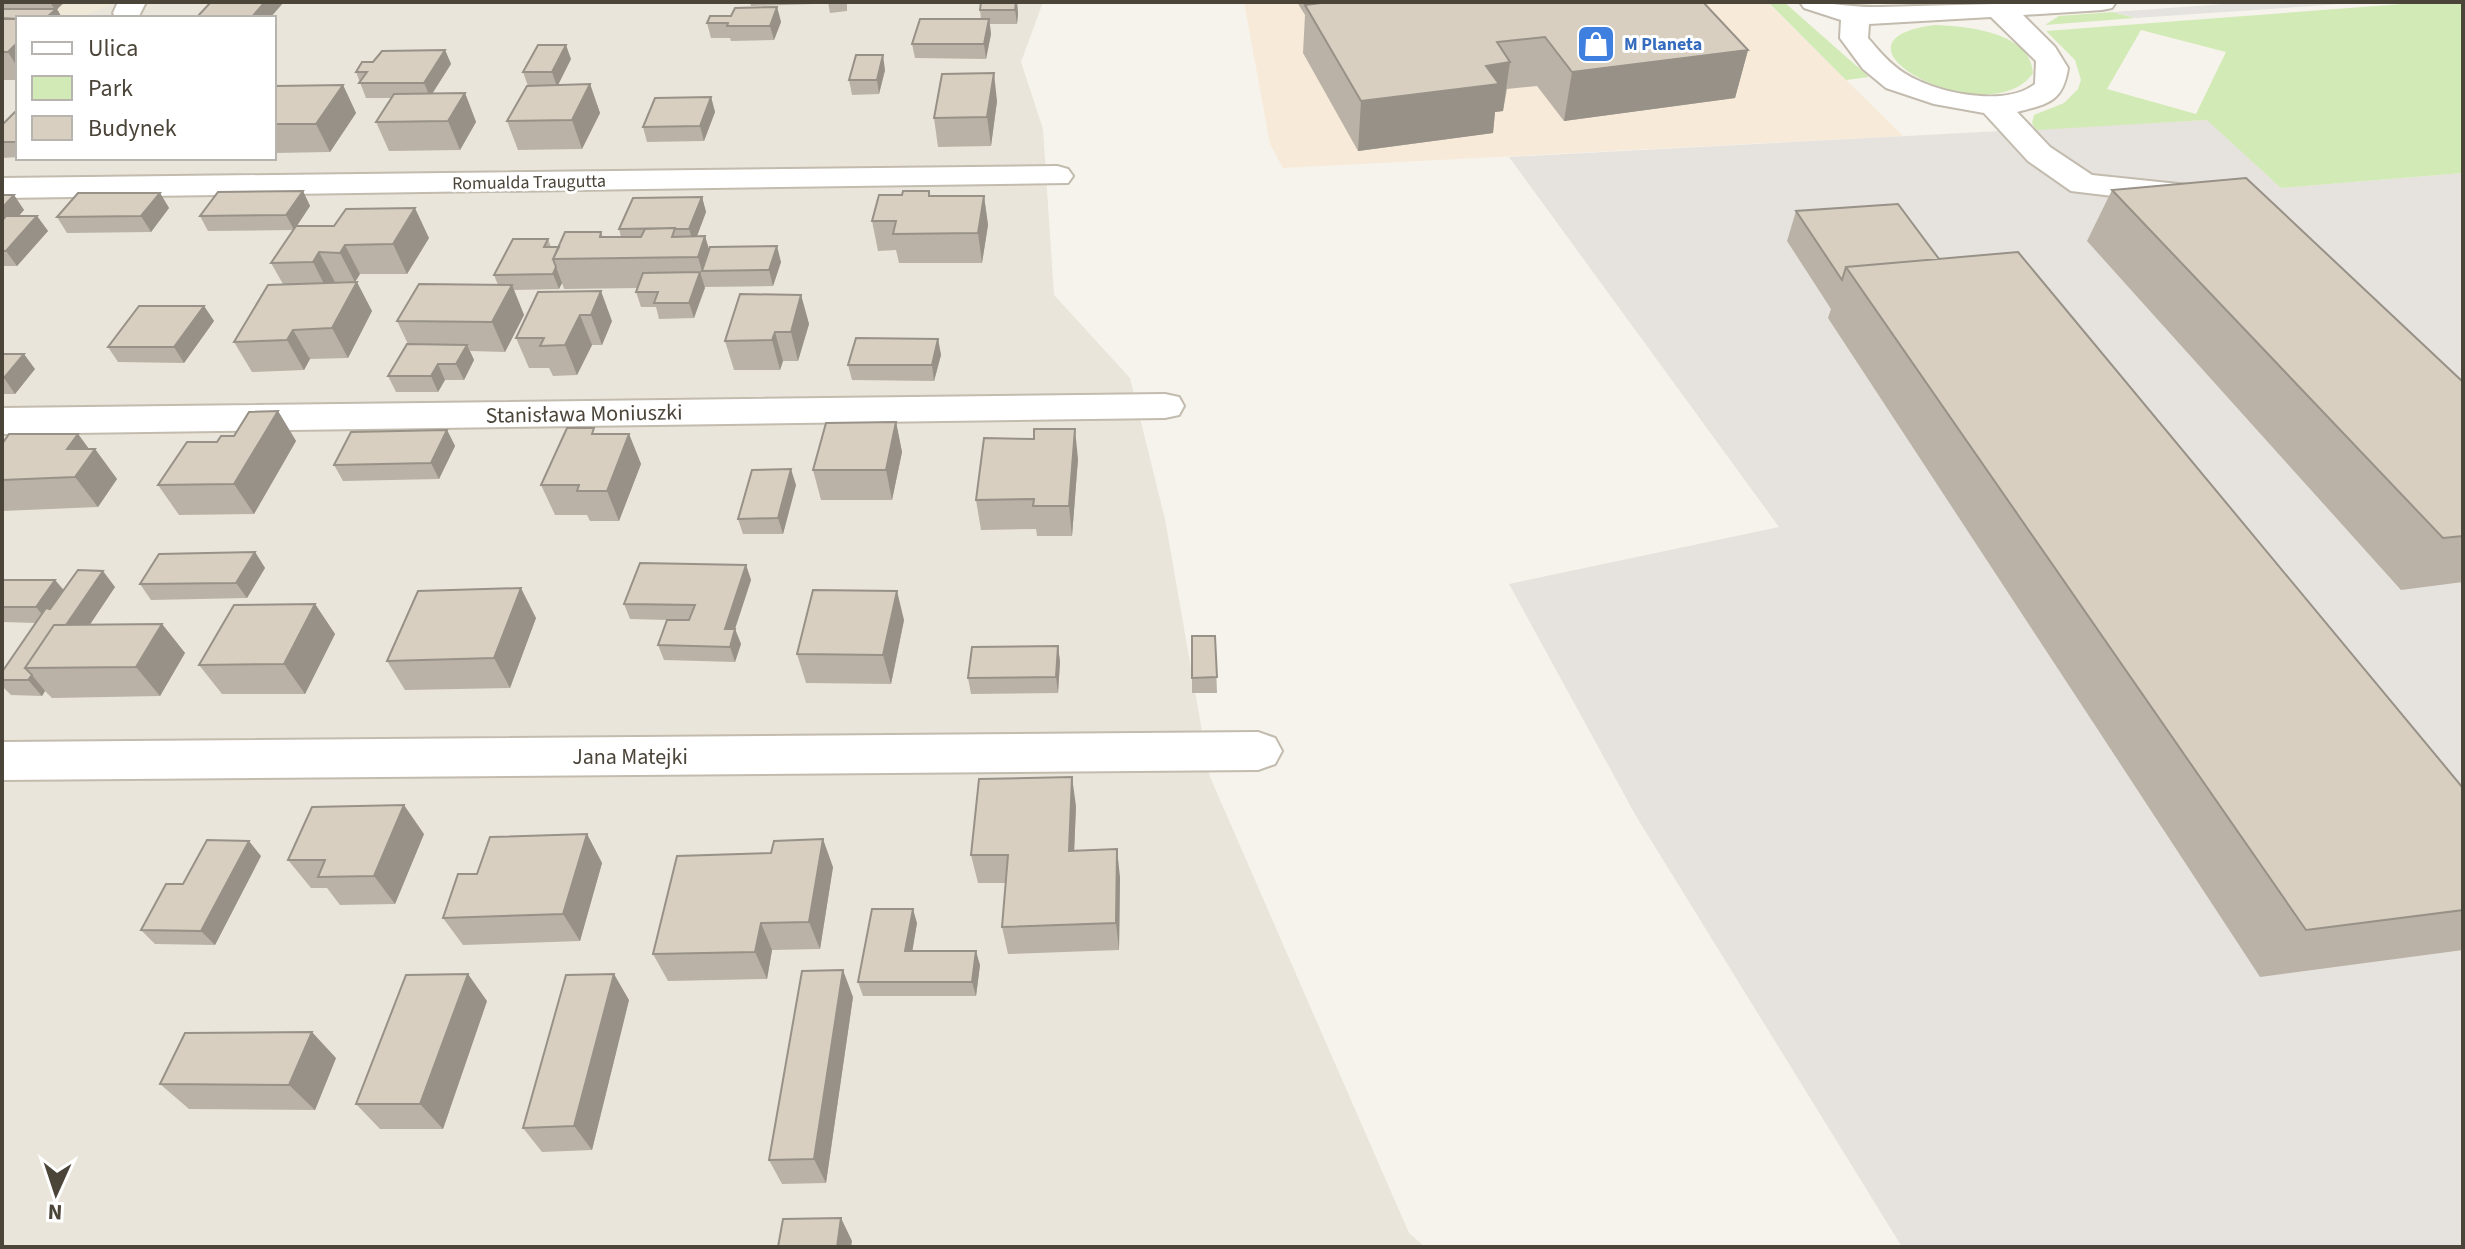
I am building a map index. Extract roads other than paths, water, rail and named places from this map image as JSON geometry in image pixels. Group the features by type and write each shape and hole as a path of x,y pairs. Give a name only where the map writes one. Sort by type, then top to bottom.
{"street":[{"path":"1814,2 1856,14 1909,16 2102,2"},
{"path":"1856,14 1854,38 1879,69 1899,83 1961,103 1994,105 2023,102 2045,92 2052,79 2053,66 2044,52 1999,9"},
{"path":"1994,105 2039,154 2083,184 2215,200"},
{"name":"Romualda Traugutta","path":"2,188 1057,176"},
{"name":"Stanisława Moniuszki","path":"2,421 1165,406"},
{"name":"Jana Matejki","path":"2,761 1258,751"}],"place":[{"name":"M Planeta","path":"1596,44"}]}
